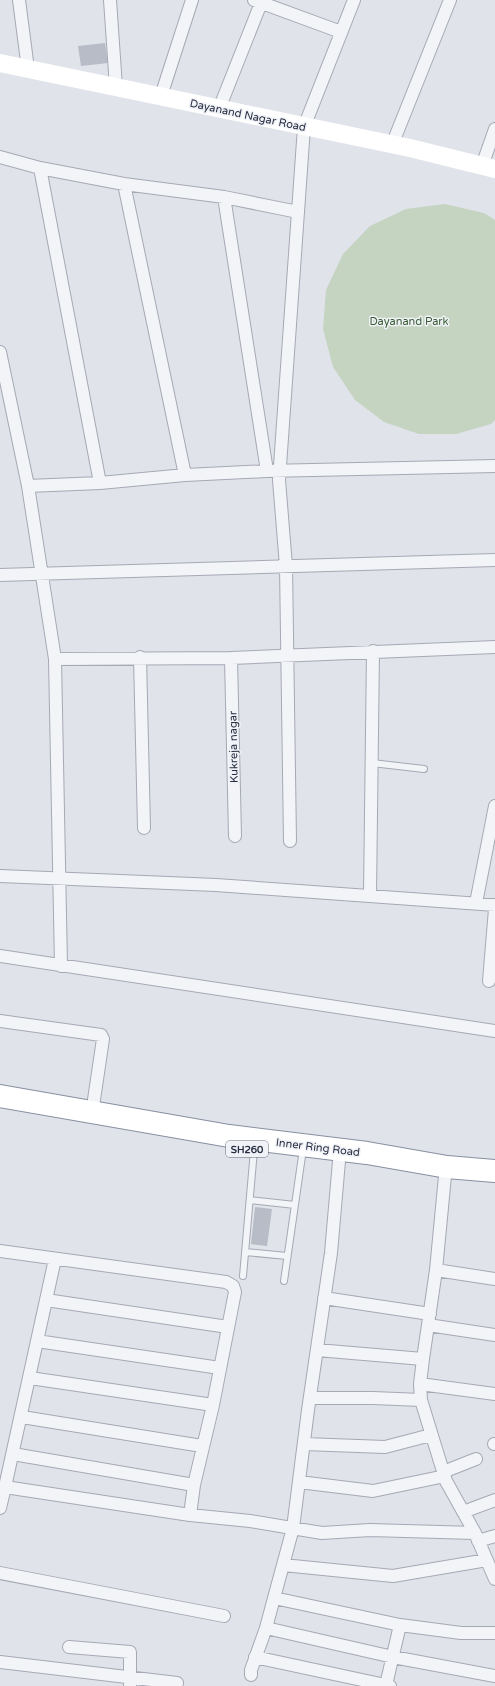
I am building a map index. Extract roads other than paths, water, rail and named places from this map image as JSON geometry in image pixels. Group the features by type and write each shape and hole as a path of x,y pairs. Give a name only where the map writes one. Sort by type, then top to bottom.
{"highway":[{"name":"Inner Ring Road","path":"0,1096 229,1136 367,1153 447,1167 495,1171"},
{"name":"Inner Ring Road","path":"0,1110 254,1150 495,1184"}],"street":[{"path":"19,0 28,69"},
{"path":"110,0 116,87"},
{"path":"160,96 192,0"},
{"path":"290,842 286,566 280,471 304,126 354,0"},
{"path":"392,145 450,0"},
{"path":"219,109 257,1 341,32"},
{"name":"Dayanand Nagar Road","path":"0,63 304,126 489,168"},
{"path":"489,168 495,129"},
{"path":"0,157 40,168 124,184 224,197 298,212"},
{"path":"40,168 100,483"},
{"path":"124,184 185,475"},
{"path":"224,197 267,471"},
{"path":"0,352 28,486 55,659 61,966"},
{"path":"28,486 100,483 185,475 267,471 495,466"},
{"path":"0,575 43,575 495,560"},
{"path":"55,659 140,657 231,658 495,647"},
{"path":"370,895 373,652"},
{"path":"140,657 144,828"},
{"name":"Kukreja nagar","path":"231,658 235,836"},
{"path":"476,904 495,806"},
{"path":"0,876 216,885 495,905"},
{"path":"489,981 495,909"},
{"path":"0,956 495,1031"},
{"path":"0,1021 100,1035 103,1039 92,1113"},
{"path":"251,1675 255,1657 266,1628 293,1528 331,1253 339,1161"},
{"path":"445,1176 436,1270 420,1384 421,1400 444,1474 476,1537 495,1579"},
{"path":"0,1251 226,1282 233,1286 235,1292 213,1405 202,1446 194,1485 190,1515"},
{"path":"0,1508 22,1417 55,1259"},
{"path":"436,1270 495,1279"},
{"path":"324,1298 429,1319 495,1335"},
{"path":"46,1300 228,1327"},
{"path":"37,1341 220,1368"},
{"path":"317,1350 423,1359"},
{"path":"30,1378 213,1405"},
{"path":"420,1384 495,1394"},
{"path":"310,1398 421,1400"},
{"path":"22,1417 202,1446"},
{"path":"304,1444 385,1447 431,1436"},
{"path":"13,1454 194,1485"},
{"path":"299,1482 373,1491 444,1474 476,1459"},
{"path":"5,1487 190,1515 250,1521 322,1533 370,1530 476,1537 495,1536"},
{"path":"463,1512 495,1500"},
{"path":"283,1564 393,1576 487,1560"},
{"path":"0,1573 224,1616"},
{"path":"274,1598 400,1625 461,1633 495,1633"},
{"path":"255,1657 388,1686 400,1625"},
{"path":"266,1628 393,1657 495,1676"},
{"path":"69,1647 130,1652 130,1682"},
{"path":"0,1662 130,1682 177,1683"}],"lane":[{"path":"372,763 424,769"},
{"path":"243,1276 254,1150"},
{"path":"284,1281 302,1156"},
{"path":"250,1200 295,1204"},
{"path":"245,1252 287,1256"}],"park label":[{"name":"Dayanand Park","path":"409,321"}]}
